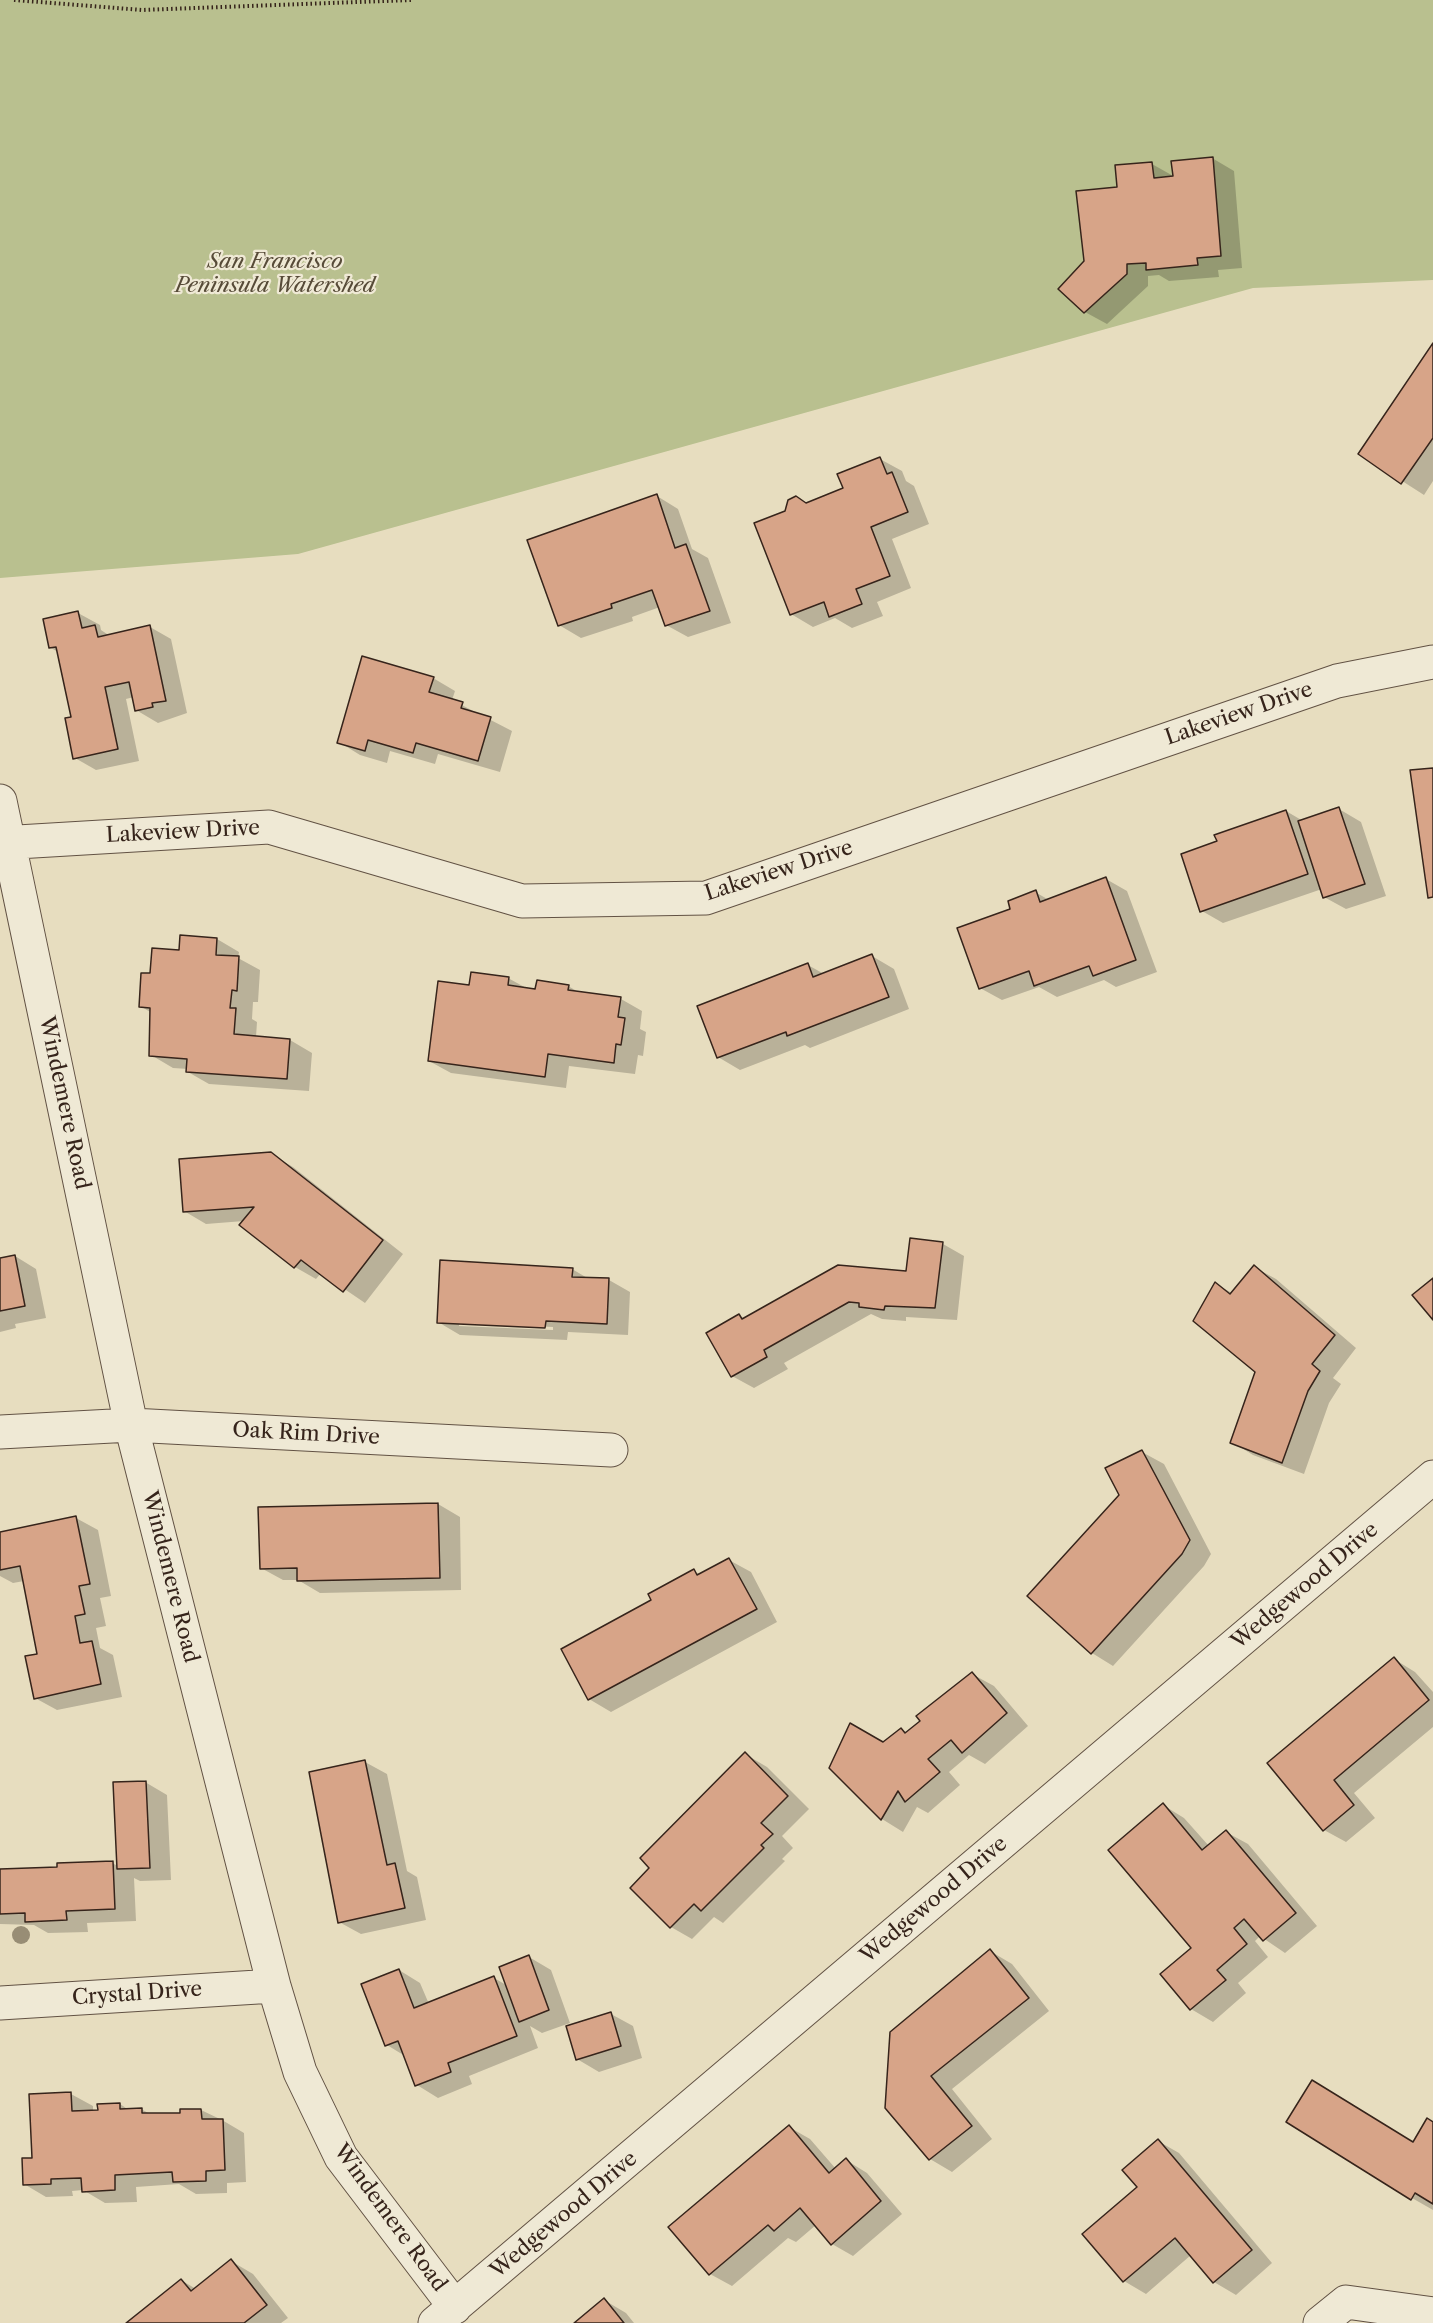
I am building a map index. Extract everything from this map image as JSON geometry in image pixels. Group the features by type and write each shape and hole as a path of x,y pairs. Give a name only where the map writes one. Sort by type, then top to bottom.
{"street":[{"name":"Lakeview Drive","path":"5,843 269,827 522,902 706,898 1336,681 1433,662"},
{"name":"Windemere Road","path":"0,801 5,843 131,1425 274,1986 300,2072 341,2157 445,2315"},
{"name":"Oak Rim Drive","path":"0,1432 131,1425 611,1450"},
{"name":"Wedgewood Drive","path":"445,2315 1433,1477"},
{"name":"Crystal Drive","path":"0,2003 274,1986"},
{"path":"1320,2323 1346,2302 1433,2314"}],"path":[{"path":"14,0 142,10 411,0"}],"green space":[{"name":"San Francisco Peninsula Watershed","path":"0,0 1433,0 1433,280 1253,288 298,554 0,578"}],"building":[{"path":"1213,157 1221,256 1197,258 1198,265 1146,270 1146,263 1127,264 1127,274 1084,313 1058,289 1084,261 1076,191 1117,187 1115,165 1152,162 1154,178 1173,176 1171,161"},
{"path":"1433,343 1433,438 1401,484 1358,454"},
{"path":"880,457 887,474 892,472 908,512 871,527 890,576 856,589 862,604 829,617 824,602 790,615 754,523 785,511 788,500 796,496 806,503 843,488 837,474"},
{"path":"657,494 675,548 686,544 710,611 665,626 652,590 611,604 612,608 558,626 527,540"},
{"path":"78,611 82,628 95,625 98,637 150,625 166,701 152,703 153,707 135,711 129,682 105,687 118,749 73,759 65,718 71,717 56,647 49,648 43,619"},
{"path":"362,656 434,677 429,692 463,702 461,708 491,717 478,761 416,743 413,753 368,740 365,751 337,743"},
{"path":"1433,768 1433,897 1428,898 1410,770"},
{"path":"1339,807 1365,884 1323,898 1298,821"},
{"path":"1286,810 1308,874 1200,912 1181,854 1217,841 1214,835"},
{"path":"1106,877 1136,960 1093,976 1089,966 1034,986 1029,971 979,989 957,928 1010,909 1008,901 1036,890 1040,902"},
{"path":"180,935 217,938 216,955 239,956 237,991 232,990 230,1008 236,1008 234,1034 290,1039 287,1079 186,1072 187,1059 149,1056 150,1008 139,1007 141,973 150,973 152,948 179,950"},
{"path":"872,954 889,997 787,1036 786,1032 717,1058 697,1006 808,963 813,977"},
{"path":"471,972 509,977 508,985 535,989 537,980 569,985 568,990 621,997 618,1017 625,1018 621,1045 616,1044 614,1063 548,1054 545,1077 428,1061 438,981 469,985"},
{"path":"271,1152 383,1240 343,1292 301,1260 294,1268 239,1225 254,1207 183,1212 179,1159"},
{"path":"910,1238 943,1242 935,1308 885,1306 884,1310 859,1307 859,1303 849,1302 764,1350 767,1357 731,1377 706,1333 739,1314 742,1319 838,1265 906,1271"},
{"path":"15,1255 25,1306 0,1311 0,1258"},
{"path":"440,1260 573,1268 572,1277 609,1278 607,1324 546,1321 545,1328 437,1323"},
{"path":"1254,1265 1335,1335 1312,1364 1320,1371 1308,1391 1282,1463 1230,1443 1255,1372 1193,1321 1215,1282 1230,1294"},
{"path":"1433,1278 1433,1320 1412,1295"},
{"path":"1142,1450 1190,1540 1182,1554 1091,1654 1027,1596 1119,1495 1105,1468"},
{"path":"438,1503 440,1578 297,1581 297,1568 260,1569 258,1507"},
{"path":"76,1516 90,1584 79,1586 85,1614 75,1616 80,1643 92,1641 101,1684 34,1699 25,1656 37,1654 20,1566 0,1570 0,1532"},
{"path":"729,1558 757,1609 588,1700 561,1649 651,1600 648,1594 694,1569 697,1575"},
{"path":"1394,1657 1429,1700 1334,1780 1354,1805 1323,1831 1267,1763"},
{"path":"972,1672 1007,1713 962,1753 951,1740 928,1759 940,1772 905,1802 898,1791 881,1820 829,1768 850,1723 883,1742 901,1728 905,1733 920,1721 916,1716"},
{"path":"745,1752 788,1796 761,1823 773,1834 761,1845 764,1848 701,1911 694,1904 670,1928 630,1888 649,1868 640,1858"},
{"path":"365,1760 387,1865 395,1863 405,1908 338,1923 309,1772"},
{"path":"146,1781 150,1868 117,1869 113,1782"},
{"path":"1163,1803 1202,1850 1226,1830 1296,1913 1263,1941 1244,1919 1234,1928 1247,1944 1217,1970 1226,1980 1190,2010 1160,1974 1191,1948 1108,1850"},
{"path":"113,1861 115,1909 66,1911 67,1920 25,1922 25,1913 0,1914 0,1869 57,1867 57,1863"},
{"path":"990,1949 1029,1998 931,2076 972,2126 929,2160 885,2108 890,2032"},
{"path":"529,1955 549,2010 519,2022 499,1967"},
{"path":"399,1969 414,2008 494,1976 517,2036 448,2063 451,2072 415,2086 398,2041 385,2046 361,1984"},
{"path":"611,2012 621,2046 576,2060 566,2026"},
{"path":"1312,2080 1413,2142 1427,2118 1433,2122 1433,2204 1415,2193 1411,2200 1286,2122"},
{"path":"71,2092 72,2111 98,2110 97,2104 120,2103 120,2109 142,2108 142,2113 180,2113 180,2109 201,2109 202,2119 223,2119 225,2170 206,2171 206,2181 173,2182 172,2172 115,2175 115,2190 82,2192 81,2178 51,2179 51,2184 23,2185 22,2158 32,2158 29,2094"},
{"path":"789,2125 829,2173 846,2158 881,2201 831,2245 800,2208 774,2231 768,2225 709,2275 668,2227"},
{"path":"1158,2139 1252,2250 1213,2283 1175,2238 1123,2282 1082,2234 1137,2187 1122,2170"},
{"path":"231,2259 267,2305 244,2323 126,2323 181,2279 191,2291"},
{"path":"604,2298 624,2323 574,2323"}]}
